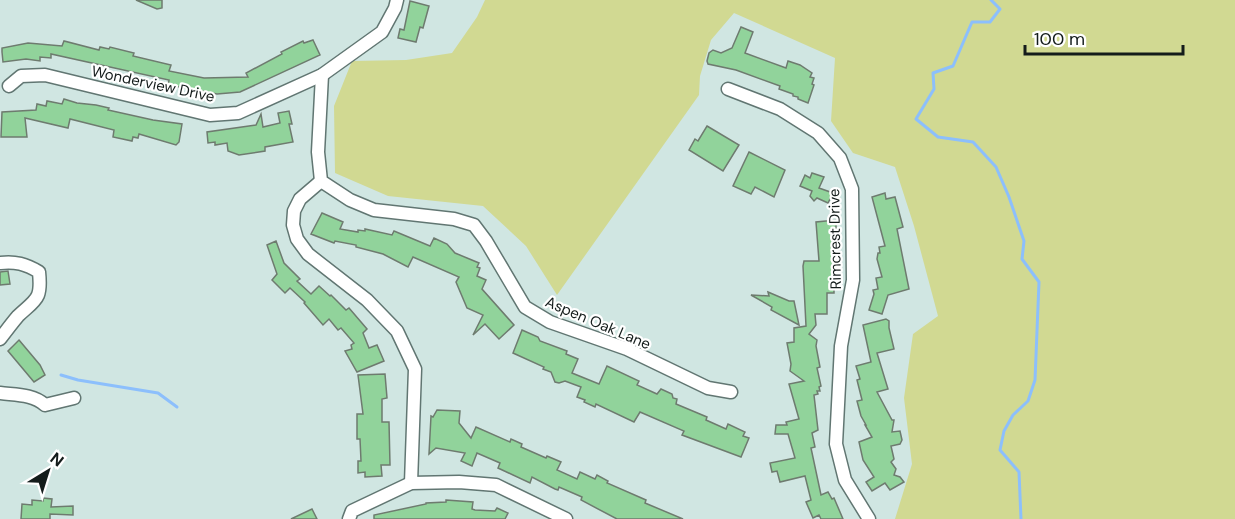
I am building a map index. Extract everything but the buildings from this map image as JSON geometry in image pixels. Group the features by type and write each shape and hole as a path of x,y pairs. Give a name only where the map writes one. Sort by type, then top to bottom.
{"street":[{"name":"Wonderview Drive","path":"9,86 21,75 45,75 210,115 238,113 322,75 382,32 397,0"},
{"path":"322,75 318,152 321,181 300,199 294,211 293,225 297,239 308,254 367,300 397,331 415,369 411,483"},
{"name":"Rimcrest Drive","path":"728,89 780,109 818,133 840,158 852,189 853,280 841,346 836,444 845,480 869,519"},
{"name":"Aspen Oak Lane","path":"321,181 350,200 374,210 454,219 474,225 525,307 550,322 627,350 708,388 731,392"},
{"path":"0,264 8,262 27,264 39,272 40,287 35,302 18,316 0,339"},
{"path":"0,393 30,397 45,405 74,398"},
{"path":"349,519 351,511 411,483 459,482 496,485 566,519"}],"green space":[{"path":"485,0 1235,0 1235,519 895,519 912,464 904,398 913,334 938,316 914,226 895,167 853,153 831,121 835,58 734,13 711,40 700,76 699,95 557,295 526,246 483,206 388,196 335,173 334,106 352,61 406,60 452,53 477,17"}],"waterway":[{"path":"991,0 1000,9 990,22 972,22 953,66 933,73 934,89 916,119 938,137 973,142 996,167 1024,241 1022,259 1039,282 1035,380 1028,401 1013,415 1004,431 1000,450 1019,472 1021,519"},
{"path":"61,375 78,380 158,393 177,407"}]}
